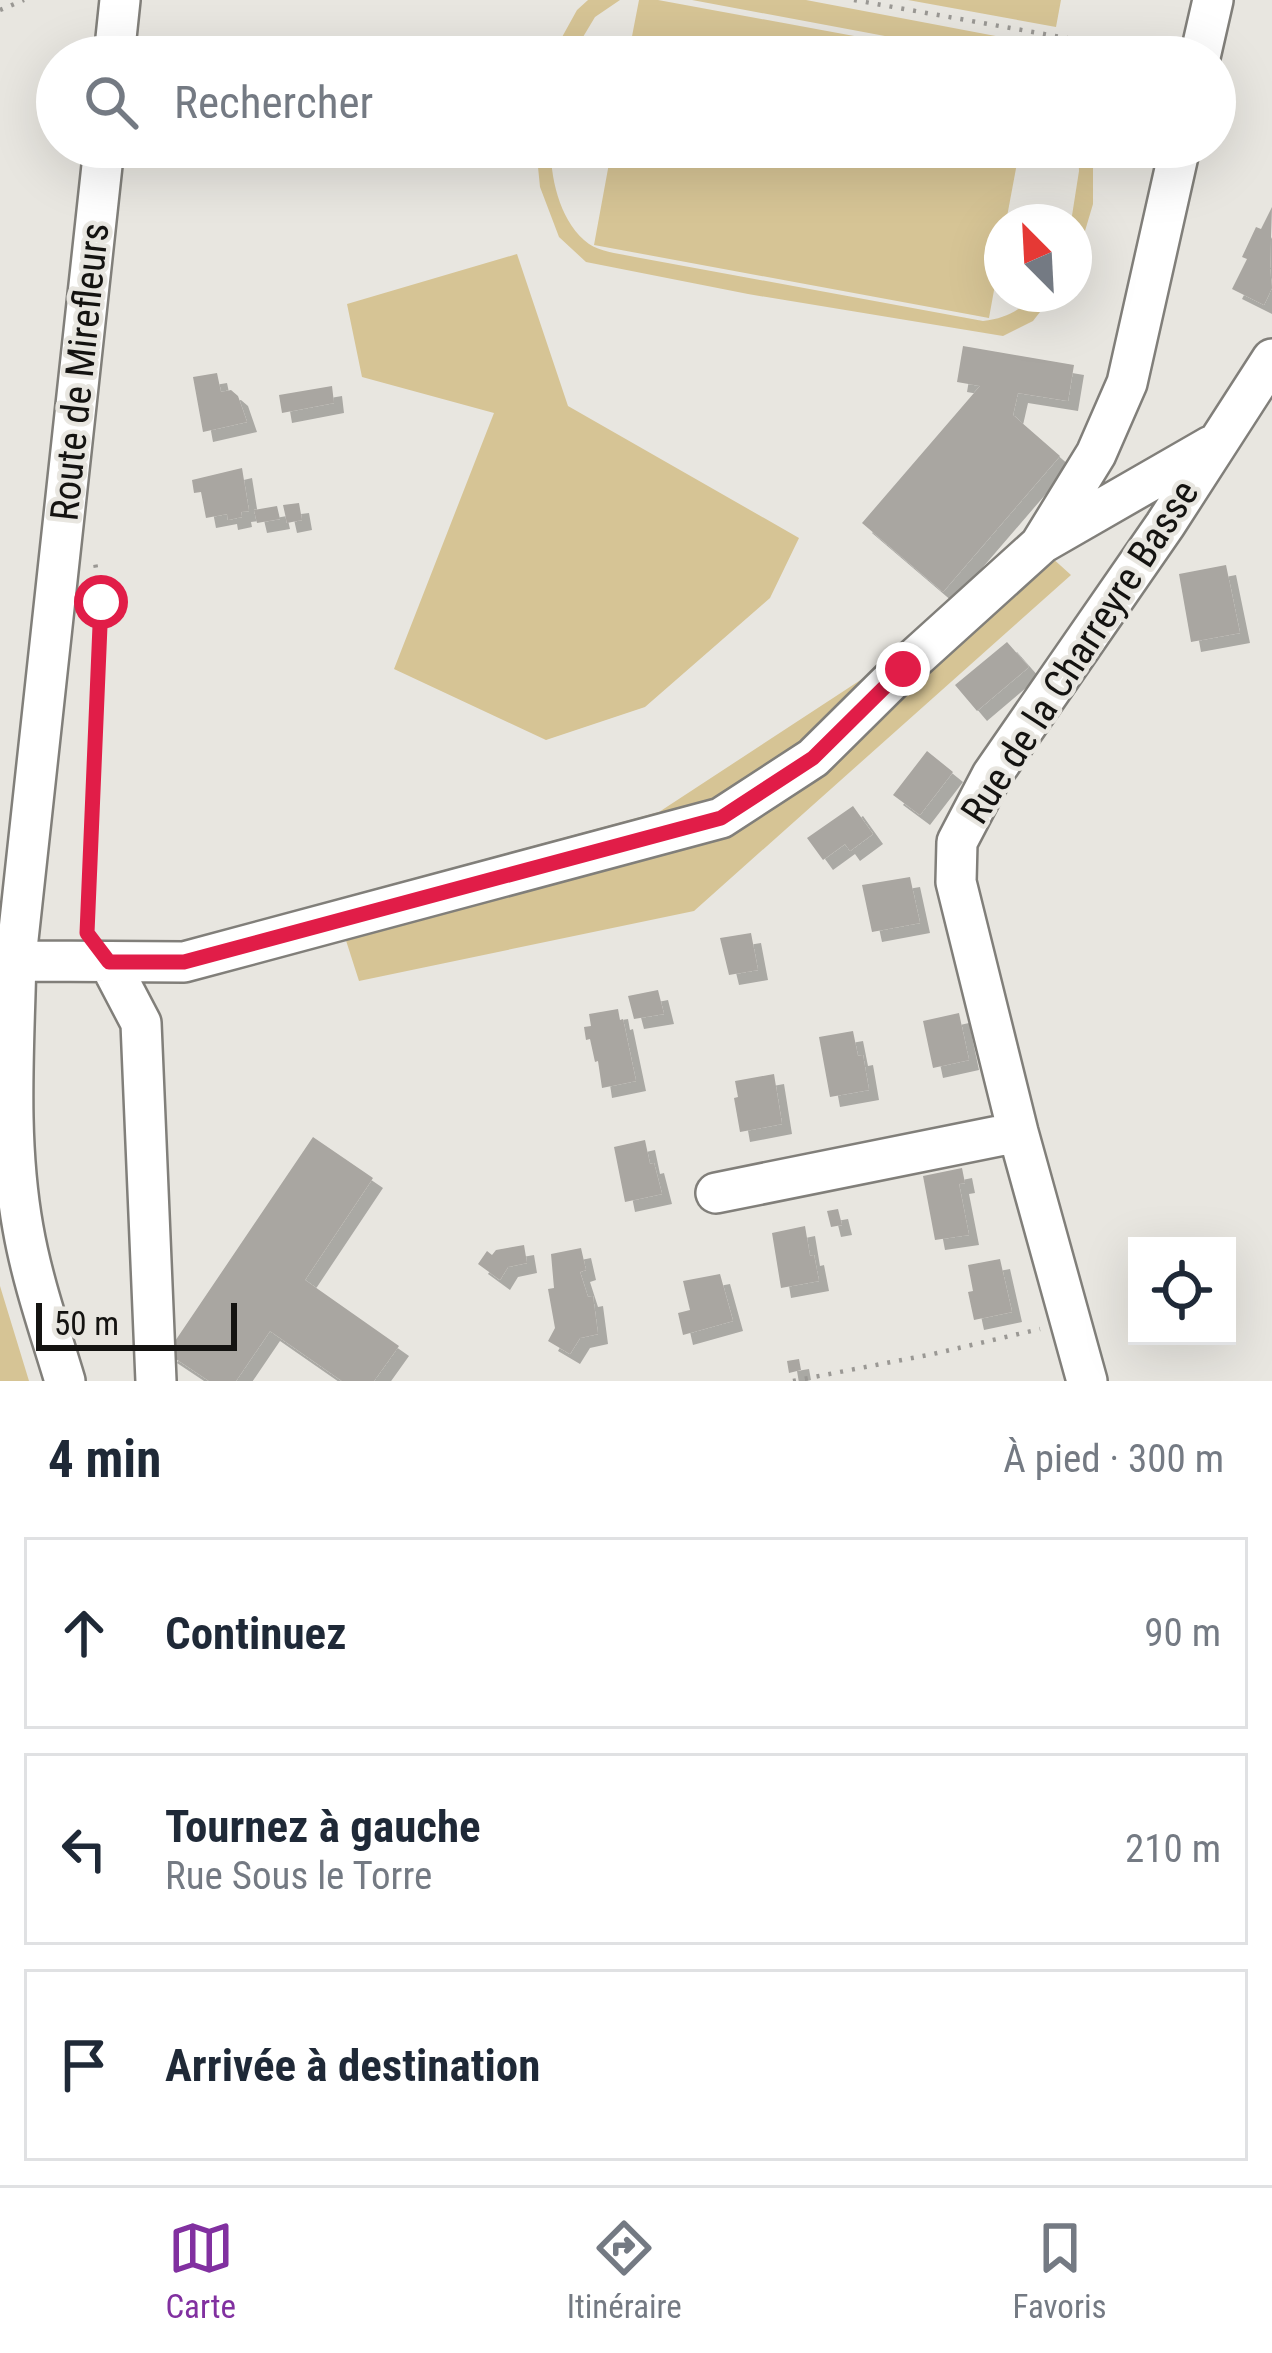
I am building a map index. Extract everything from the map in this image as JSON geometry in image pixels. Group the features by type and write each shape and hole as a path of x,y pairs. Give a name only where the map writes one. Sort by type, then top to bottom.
{"street":[{"path":"116,36 119,0"},
{"path":"1205,36 1214,0"},
{"name":"Route de Mirefleurs","path":"65,1381 23,1230 16,1179 16,958 102,168"},
{"path":"1040,544 1096,454 1126,383 1175,168"},
{"name":"Rue de la Charreyre Basse","path":"1087,1381 956,882 957,842 1015,740 1166,525 1272,358"},
{"path":"16,958 184,962 721,818 813,758 1040,544 1216,443"},
{"path":"109,962 141,1023 156,1381"},
{"path":"716,1193 1018,1132"}],"path":[{"path":"0,10 24,0"},
{"path":"854,0 1056,36"},
{"path":"95,562 101,602 87,933 109,962"},
{"path":"793,1381 1072,1322"}],"shaded area":[{"path":"588,0 620,0 595,17 584,36 563,36"},
{"path":"639,0 658,0 854,36 632,36"},
{"path":"692,0 806,0 996,36 885,36"},
{"path":"908,0 1061,0 1056,27"},
{"path":"538,168 553,168 571,225 589,244 605,251 983,321 1014,312 1040,312 1033,321 1003,336 586,262 559,237 540,187"},
{"path":"608,168 1016,168 1009,204 984,204 984,312 990,312 989,318 594,245"},
{"path":"1079,168 1093,168 1092,207 1074,204"},
{"path":"517,254 568,406 799,538 770,598 645,707 546,740 394,669 494,413 362,377 347,304"},
{"path":"1050,556 1071,575 694,911 359,981 333,900 659,812"},
{"path":"0,1286 29,1381 0,1381"}],"building":[{"path":"1272,207 1272,288 1264,305 1232,289 1256,227 1261,229"},
{"path":"963,346 1074,365 1068,401 1018,393 1013,415 1060,456 943,592 862,523 980,386 957,382"},
{"path":"217,373 221,392 231,390 238,396 247,422 203,432 193,377"},
{"path":"332,386 334,403 282,413 279,395"},
{"path":"242,468 249,511 228,520 227,514 206,518 201,492 194,493 192,480"},
{"path":"299,503 302,520 287,523 283,505"},
{"path":"277,506 280,519 257,523 254,510"},
{"path":"1226,565 1240,633 1191,642 1179,574"},
{"path":"1007,642 1029,667 977,711 955,685"},
{"path":"927,751 953,772 920,815 893,795"},
{"path":"853,806 873,834 850,851 845,844 823,860 807,838"},
{"path":"910,877 920,923 872,932 862,885"},
{"path":"751,933 758,970 729,975 720,938"},
{"path":"658,990 664,1014 634,1019 628,996"},
{"path":"618,1009 636,1081 602,1088 598,1061 584,1027 591,1026 589,1014"},
{"path":"959,1013 969,1060 933,1068 923,1021"},
{"path":"853,1031 869,1090 830,1097 819,1037"},
{"path":"774,1074 782,1124 740,1132 735,1081"},
{"path":"313,1137 373,1178 305,1280 399,1346 374,1381 342,1381 270,1331 236,1381 209,1381 167,1353"},
{"path":"645,1140 662,1194 625,1202 614,1147"},
{"path":"962,1168 965,1183 959,1184 969,1235 935,1240 923,1176"},
{"path":"838,1209 842,1225 831,1227 827,1211"},
{"path":"805,1226 819,1281 781,1288 772,1233"},
{"path":"524,1245 527,1263 508,1267 500,1280 478,1264 487,1251 492,1255"},
{"path":"581,1248 586,1270 580,1272 588,1297 593,1296 598,1334 580,1338 570,1354 548,1341 555,1328 548,1289 554,1288 551,1254"},
{"path":"1000,1259 1012,1312 974,1320 968,1265"},
{"path":"720,1274 733,1321 683,1335 678,1313 690,1310 683,1281"},
{"path":"799,1359 801,1370 789,1373 787,1361"}],"route":[{"path":"101,602 87,933 109,962 184,962 721,818 813,758 903,669"}]}
